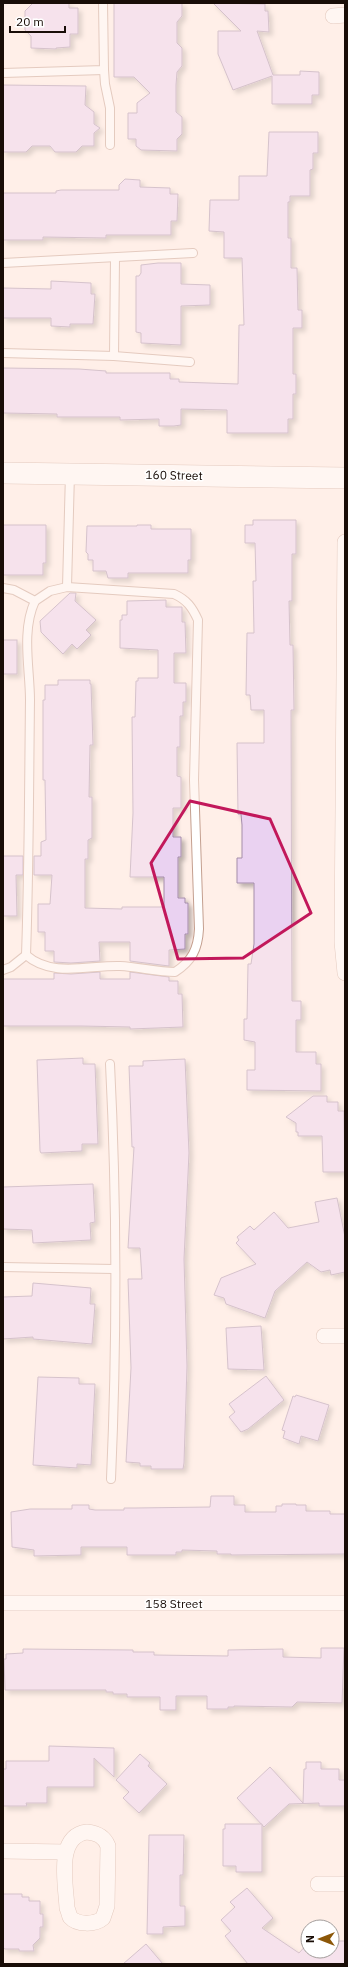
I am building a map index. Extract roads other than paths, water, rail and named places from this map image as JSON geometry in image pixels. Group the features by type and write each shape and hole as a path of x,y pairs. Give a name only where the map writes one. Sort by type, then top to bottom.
{"street":[{"name":"160 Street","path":"3,473 345,478"},
{"path":"345,542 342,942 345,973"},
{"path":"324,1336 345,1336"},
{"name":"158 Street","path":"3,1603 345,1603"},
{"path":"79,1833 94,1833 105,1839 108,1846 109,1874 107,1906 106,1913 99,1921 76,1921 70,1916 67,1908 66,1852 70,1841 79,1833"},
{"path":"3,1851 66,1852"},
{"path":"318,1884 345,1884"}],"lane":[{"path":"103,3 104,70 110,108 110,145"},
{"path":"3,73 104,70"},
{"path":"3,263 193,253"},
{"path":"114,356 115,258"},
{"path":"3,353 114,356 190,362"},
{"path":"67,587 70,473"},
{"path":"3,970 12,966 26,955 29,865 30,699 28,634 29,617 35,602 50,591 67,587 174,594 185,599 193,608 198,620 194,780 199,929 198,942 194,954 187,963 175,972 120,966 54,968 35,963 26,955"},
{"path":"3,588 14,590 35,602"},
{"path":"110,1064 116,1167 114,1269 115,1374 111,1479"},
{"path":"3,1267 114,1269"}]}
